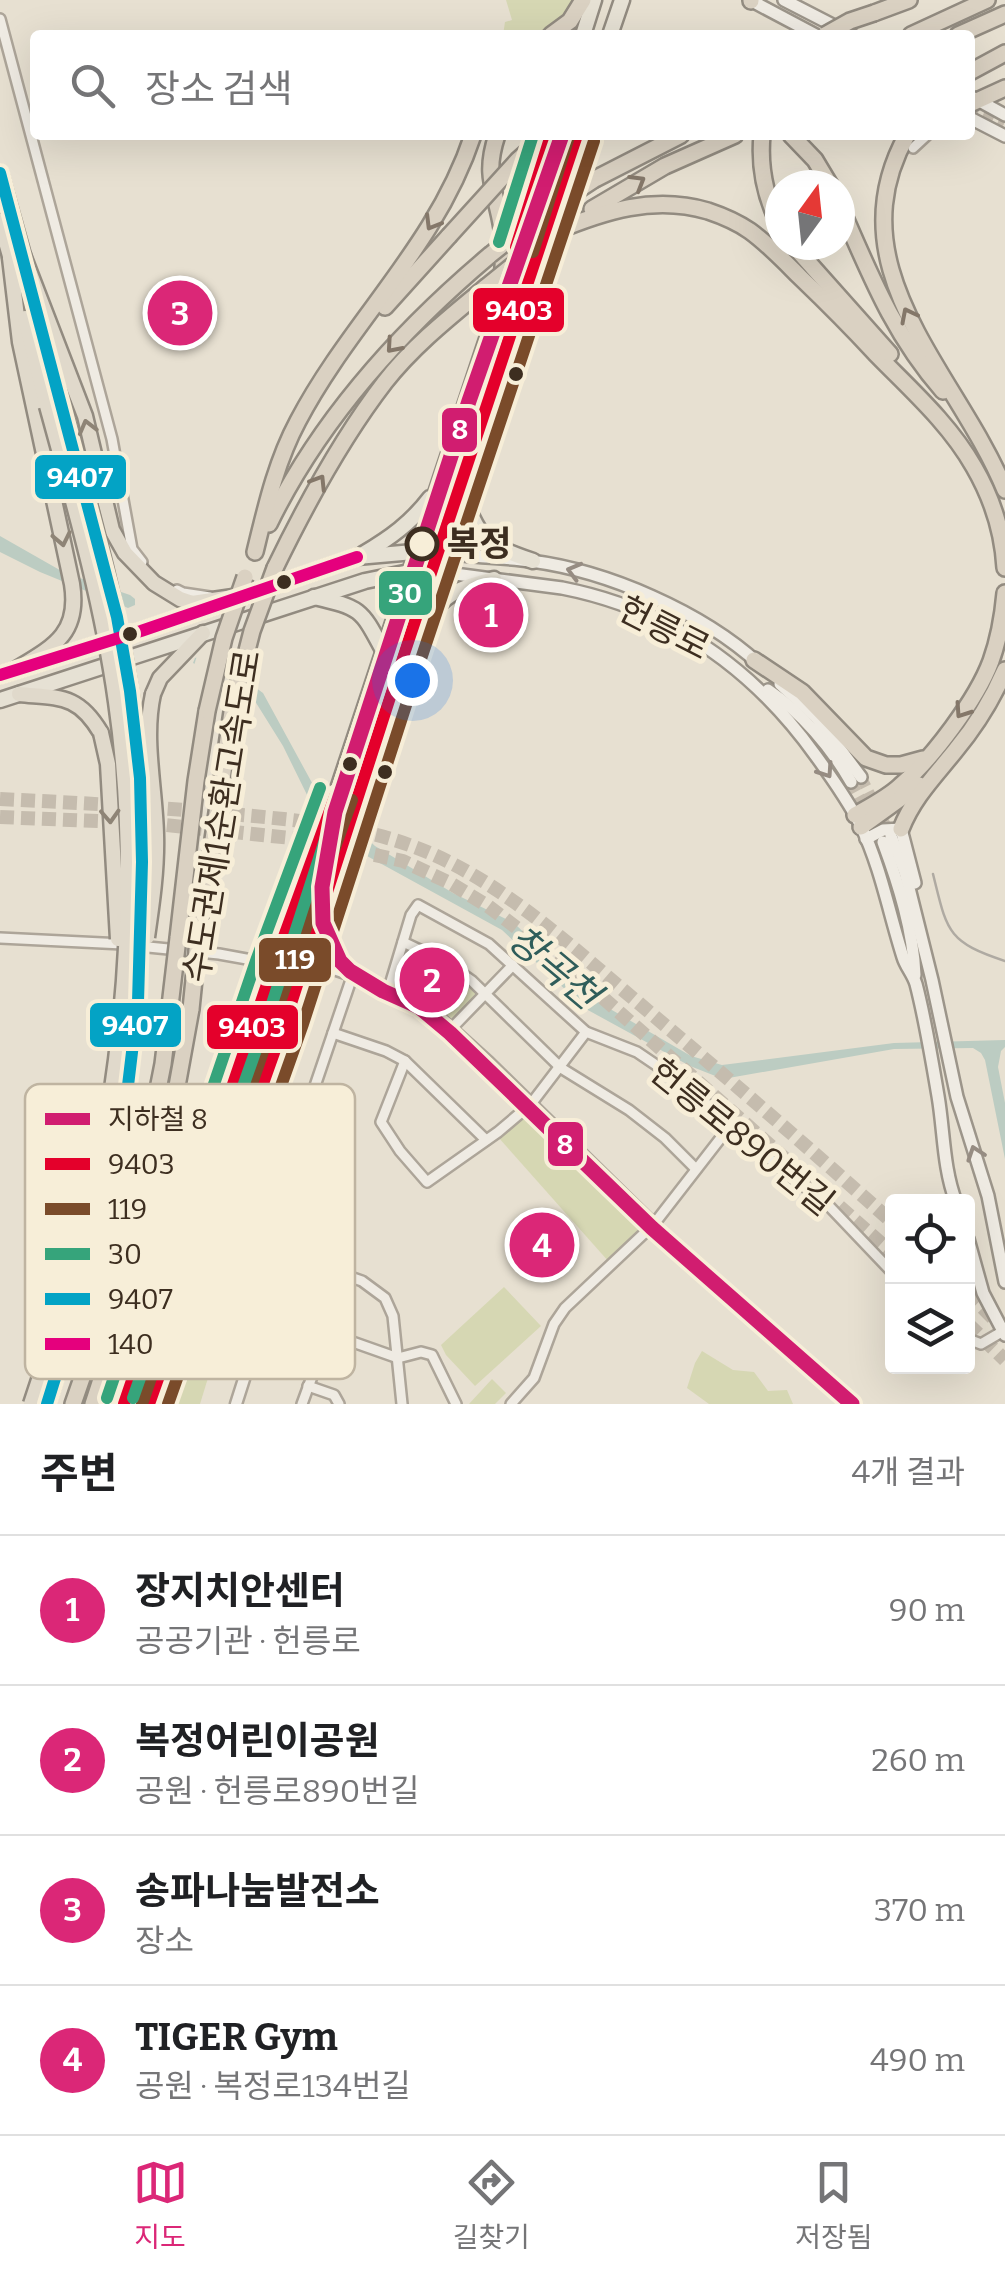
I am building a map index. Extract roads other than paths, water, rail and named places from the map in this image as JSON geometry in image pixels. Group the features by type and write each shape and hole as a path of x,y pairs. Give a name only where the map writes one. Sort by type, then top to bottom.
{"highway":[{"path":"558,30 583,0"},
{"path":"834,30 908,0"},
{"path":"921,30 987,0"},
{"path":"969,30 1005,14"},
{"path":"975,69 1005,52"},
{"path":"975,99 1005,90"},
{"path":"256,552 270,489 289,438 312,396 434,221 457,179 471,140"},
{"path":"496,140 490,174 503,235 502,278 496,310"},
{"path":"342,354 510,168 543,140"},
{"name":"수도권제1순환고속도로","path":"159,1084 208,711 224,638 245,577 286,487 354,390 449,290 537,217 595,179 671,140"},
{"name":"수도권제1순환고속도로","path":"177,1084 233,705 252,631 275,568 309,499 386,381 436,330 554,232 666,166 723,140"},
{"path":"762,140 765,189"},
{"path":"797,140 821,170"},
{"path":"910,141 896,157 885,202 888,264 905,310 1005,490"},
{"path":"0,172 48,406 100,606 116,702 128,893 127,1084"},
{"path":"554,232 628,206 701,209 738,223 772,248 945,425 965,452"},
{"path":"0,220 85,416 112,530 125,553 154,584 180,599 192,603 247,595"},
{"path":"855,244 889,315 917,359 974,430"},
{"path":"806,260 950,425 989,500 1002,541 1005,568"},
{"path":"16,670 52,648 73,616 48,406"},
{"path":"892,836 985,675 996,646 1005,593"},
{"path":"113,1084 152,901 156,839 148,722 153,694 160,678 202,633"},
{"path":"754,660 802,692 866,758 886,765 932,764"},
{"path":"861,827 886,797 966,737 1005,670"},
{"path":"19,694 66,698 92,717 102,733 130,1001"},
{"path":"31,1404 39,1379"},
{"path":"48,1404 56,1379"},
{"name":"수도권제1순환고속도로","path":"73,1404 82,1379"},
{"name":"수도권제1순환고속도로","path":"93,1404 101,1379"}],"main road":[{"path":"585,30 594,0"},
{"path":"612,30 622,0"},
{"path":"751,0 807,30"},
{"path":"784,0 842,30"},
{"path":"1005,90 1005,112"},
{"path":"975,101 1005,112"},
{"path":"975,121 1005,136"},
{"path":"233,1084 440,485 547,140"},
{"path":"261,1084 575,140"},
{"path":"357,557 400,532 440,485"},
{"path":"461,489 474,524 485,538 501,550 533,561"},
{"name":"헌릉로","path":"0,675 357,557 418,550 533,561 598,577 661,601 720,634 816,717 856,780 815,732 776,695 658,619 622,604 562,588 432,571 410,571 365,581 0,700"},
{"path":"409,639 448,595 494,578"},
{"path":"314,597 348,605 362,614 384,652"},
{"name":"헌릉로","path":"740,671 791,721 861,827 879,872 904,963 915,980 954,1194"},
{"path":"861,827 883,830 892,836 930,942 932,980 951,1073 988,1196 1005,1282"},
{"path":"892,836 914,953 915,980"},
{"path":"975,1262 984,1293 1004,1332"},
{"path":"124,1404 133,1379"},
{"path":"150,1404 159,1379"}],"street":[{"path":"0,20 30,132"},
{"path":"32,140 112,439 132,549 152,575 183,593 223,599"},
{"name":"헌릉로890번길","path":"389,988 411,915 418,905 489,944 586,1032 636,1052 687,1086 829,1206 885,1265"},
{"path":"318,922 332,969"},
{"path":"4,938 142,946 274,964"},
{"path":"403,942 445,962 472,981 561,1068 629,1110 696,1168"},
{"path":"452,1029 513,965"},
{"path":"296,984 332,969 426,1005 654,1224"},
{"path":"316,1084 352,974"},
{"path":"405,1061 381,1122 427,1182 530,1104 586,1032"},
{"path":"333,1034 405,1061 486,1140"},
{"path":"510,1404 534,1378 554,1324 565,1308 654,1224 730,1126"},
{"path":"355,1279 385,1298 393,1316 402,1404"},
{"path":"975,1343 1004,1332"},
{"path":"355,1343 398,1358 422,1352 432,1355 456,1404"},
{"path":"236,1404 244,1379"},
{"path":"302,1404 311,1379"},
{"path":"308,1386 334,1395 340,1404"}],"water":[{"path":"0,536 65,573 130,595 135,605 128,608 0,552"},
{"name":"창곡천","path":"209,654 263,693 317,792 375,846 453,893 514,923 593,999 691,1056 722,1065 894,1043 1005,1040 998,1067 1005,1103 1005,1159 985,1060 973,1048 894,1049 723,1079 690,1066 586,1009 502,930 367,856 311,803 283,746 248,690 193,663 195,658"}],"tunnel":[{"path":"975,107 1005,122"},
{"path":"861,777 891,836"},
{"path":"851,782 883,840"},
{"path":"0,799 306,822 391,839 443,859 502,893 557,934 885,1216"},
{"path":"0,817 119,822"},
{"path":"146,823 301,839 403,861 450,883 488,906 568,967 885,1247"},
{"path":"975,1300 997,1322"},
{"path":"975,1331 1005,1360"}],"tram line":[{"path":"933,874 952,931 971,947 1005,961"}],"metro line":[{"name":"8","path":"560,140 469,401 335,812 322,887 323,923 340,961 350,971 419,1007 450,1033 652,1228 852,1404"}],"place":[{"name":"송파나눔발전소","path":"180,313"},
{"name":"복정","path":"422,544"},
{"name":"장지치안센터","path":"491,615"},
{"name":"복정어린이공원","path":"432,980"},
{"name":"TIGER Gym","path":"542,1245"}]}
